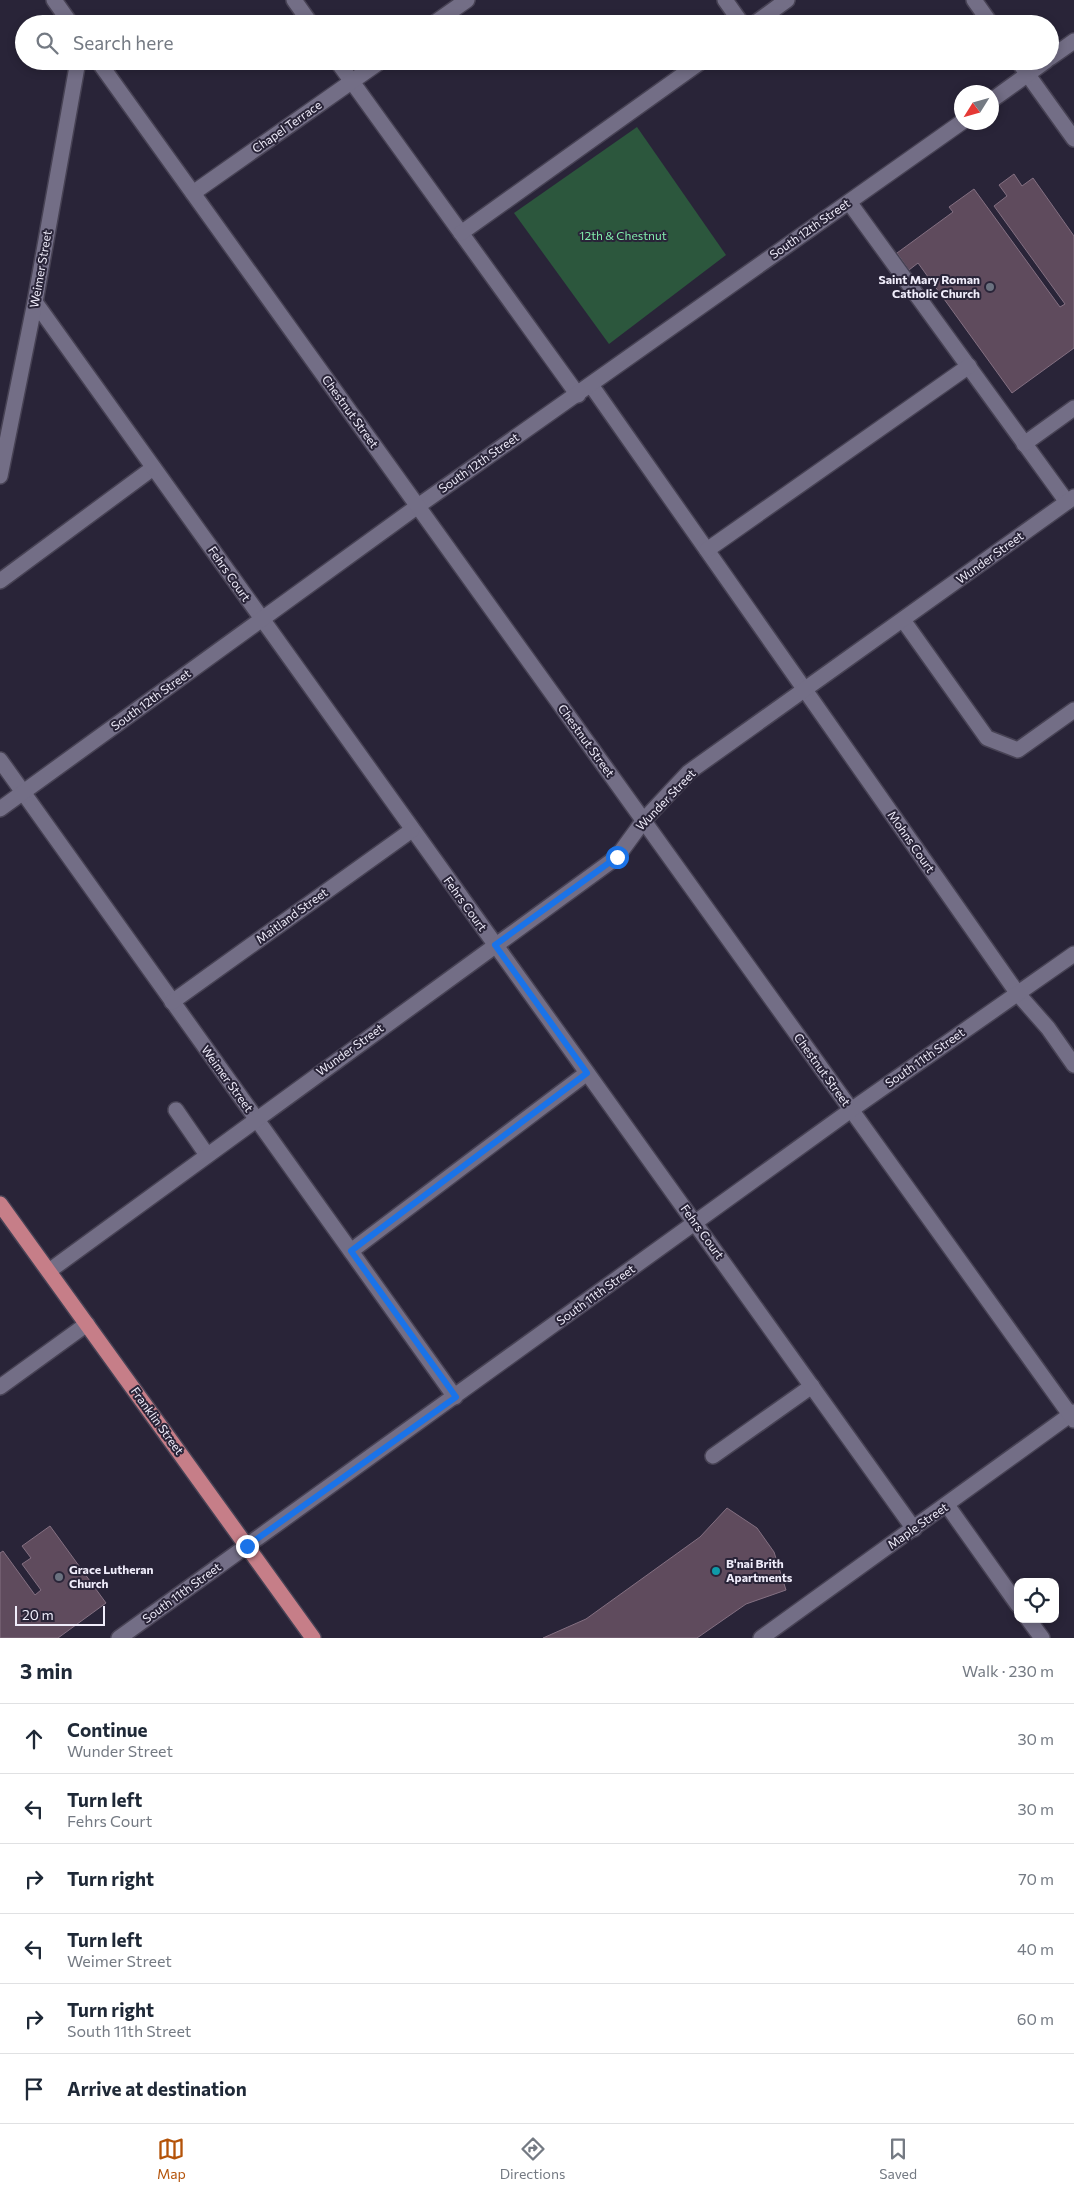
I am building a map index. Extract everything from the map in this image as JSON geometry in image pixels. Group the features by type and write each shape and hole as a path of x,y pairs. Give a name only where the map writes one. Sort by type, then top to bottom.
{"main road":[{"name":"Franklin Street","path":"0,1204 313,1638"}],"street":[{"path":"54,0 65,15"},
{"path":"294,0 304,15"},
{"path":"446,15 467,0"},
{"path":"725,0 736,15"},
{"path":"766,15 787,0"},
{"path":"974,0 985,15"},
{"path":"1059,52 1074,41"},
{"name":"Weimer Street","path":"0,476 35,302 76,70"},
{"name":"Chestnut Street","path":"104,70 1073,1416"},
{"path":"343,70 578,395"},
{"name":"Chapel Terrace","path":"193,193 369,70"},
{"path":"461,233 689,70"},
{"path":"1024,70 1074,139"},
{"path":"999,95 1033,70"},
{"name":"South 12th Street","path":"3,804 22,793 418,506 578,395 954,128"},
{"path":"849,202 1024,444 1070,500"},
{"name":"Fehrs Court","path":"35,302 914,1529"},
{"path":"707,550 968,366"},
{"name":"Mohns Court","path":"591,385 1018,994 1048,1028 1074,1065"},
{"path":"1024,444 1074,408"},
{"path":"0,580 153,468"},
{"name":"Wunder Street","path":"49,1271 617,857 644,820 689,772 1070,500"},
{"path":"903,620 986,738 1018,750 1074,710"},
{"name":"Weimer Street","path":"0,760 456,1397"},
{"name":"Maitland Street","path":"172,1002 412,830"},
{"name":"South 11th Street","path":"120,1638 851,1110 1074,954"},
{"path":"351,1251 587,1073"},
{"path":"176,1110 207,1155"},
{"path":"0,1387 87,1324"},
{"path":"713,1456 812,1386"},
{"name":"Maple Street","path":"761,1638 1073,1416"},
{"path":"947,1505 1014,1599"},
{"path":"1031,1623 1042,1638"}],"green space":[{"name":"12th & Chestnut","path":"637,127 726,255 609,344 514,213"}],"building":[{"name":"Saint Mary Roman Catholic Church","path":"1014,174 1022,186 1033,178 1074,236 1074,348 1012,393 918,263 909,270 897,253 953,212 949,207 974,189 1060,307 1065,304 994,206 1007,196 999,185"},
{"name":"B'nai Brith Apartments","path":"727,1508 757,1528 774,1552 786,1590 746,1604 697,1638 543,1638 586,1619 700,1537"},
{"name":"Grace Lutheran Church","path":"50,1526 106,1603 58,1638 0,1638 0,1553 3,1551 35,1595 41,1590 22,1564 31,1558 22,1546"}],"place":[{"name":"Saint Mary Roman Catholic Church","path":"990,287"},
{"name":"B'nai Brith Apartments","path":"716,1571"},
{"name":"Grace Lutheran Church","path":"59,1577"}],"route":[{"path":"247,1546 456,1397 351,1251 587,1073 495,945 617,857"}]}
